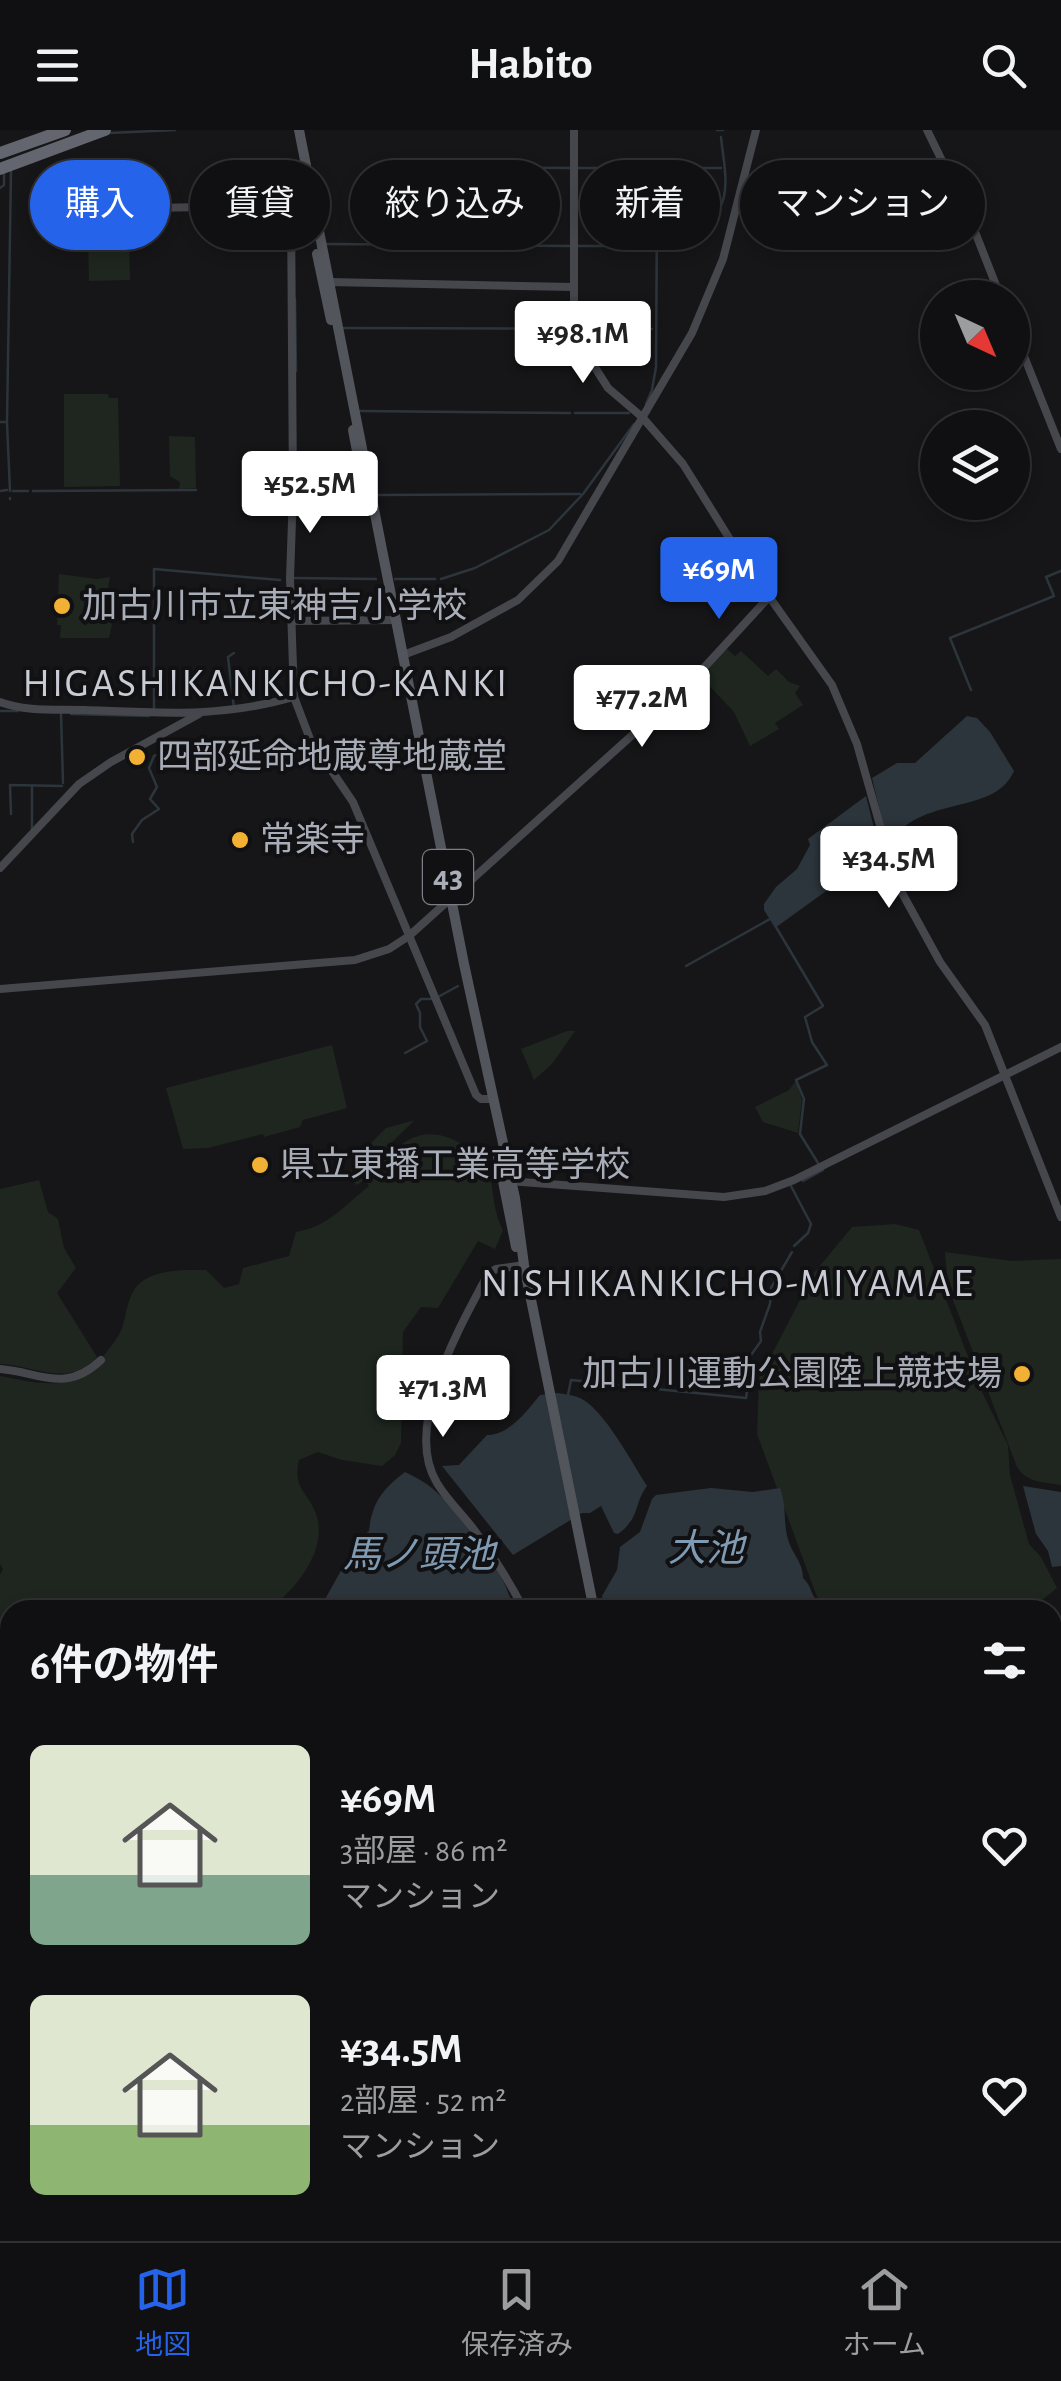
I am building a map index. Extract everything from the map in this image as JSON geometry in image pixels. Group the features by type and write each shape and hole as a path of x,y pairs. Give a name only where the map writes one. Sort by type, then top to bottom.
{"highway":[{"path":"0,153 47,130"},
{"path":"0,153 65,130"},
{"path":"0,153 84,130"},
{"path":"0,169 105,130"}],"main road":[{"name":"43","path":"296,130 590,1600"},
{"name":"43","path":"394,620 404,655 449,900"}],"street":[{"path":"574,130 574,287 582,346 601,379 639,414 682,464 741,558 821,666 840,699 857,744 896,882 932,950 985,1025 1061,1217"},
{"path":"404,655 431,646 499,611 526,594 558,561 639,414 684,348 724,260 756,130"},
{"path":"927,130 968,214 994,280"},
{"path":"291,250 290,579 294,697 303,725 353,802 474,1091 479,1098 490,1099"},
{"path":"326,282 574,287"},
{"path":"1030,371 1061,449"},
{"path":"0,989 355,960 388,950 409,936 689,684 770,596"},
{"path":"291,620 394,620"},
{"path":"0,702 44,708 198,714 294,697"},
{"path":"0,868 79,784 198,714"},
{"path":"508,1181 724,1197 765,1191 1061,1047"},
{"path":"518,1600 486,1546 434,1480 424,1444 430,1400 485,1280 492,1271 522,1265"},
{"path":"0,1369 52,1380 80,1374 101,1360"}],"shaded area":[{"path":"88,250 129,250 130,280 89,281"},
{"path":"64,394 108,394 109,398 118,398 120,486 64,487"},
{"path":"169,436 195,437 196,488 179,489 180,482 170,476"},
{"path":"59,574 110,577 105,603 112,624 109,638 60,638"},
{"path":"726,648 735,656 741,651 768,676 776,669 789,682 800,686 795,693 803,705 775,723 779,729 750,746 734,712 700,676"},
{"path":"575,1031 552,1064 534,1080 521,1049"},
{"path":"332,1045 347,1108 303,1120 300,1127 264,1137 263,1134 208,1148 183,1149 166,1088"},
{"path":"796,1081 802,1100 798,1133 763,1122 755,1107 789,1090"},
{"path":"415,1120 389,1145 390,1154 403,1143 426,1134 449,1138 487,1159 496,1213 503,1230 495,1249 478,1241 438,1308 421,1307 403,1332 401,1443 395,1455 382,1466 318,1452 299,1460 298,1478 314,1509 319,1530 313,1557 298,1582 280,1600 0,1600 0,1376 58,1383 83,1375 117,1338 134,1290 151,1276 206,1270 224,1288 239,1284 243,1268 289,1256 296,1232 327,1220 369,1186 365,1180 357,1185 347,1177 360,1154 386,1128"},
{"path":"39,1180 48,1212 58,1219 64,1248 76,1268 57,1293 97,1357 86,1367 63,1374 0,1364 0,1189"},
{"path":"895,1224 919,1230 981,1390 1008,1445 1010,1475 1029,1544 1041,1557 1057,1588 1042,1600 817,1597 757,1434 759,1379 814,1273 852,1227"},
{"name":"加古川運動公園陸上競技場","path":"945,1252 1012,1261 1061,1259 1061,1485 1031,1479 1017,1467 948,1287"}],"water":[{"path":"967,716 977,718 990,732 1014,771 990,795 918,818 888,845 872,778 897,763 915,763"},
{"path":"866,796 880,852 775,928 764,904 797,869 810,845 808,839"},
{"path":"557,1393 580,1398 598,1413 647,1486 634,1516 618,1534 601,1506 582,1513 513,1555 442,1466 459,1465 487,1435 503,1431 540,1395"},
{"name":"馬ノ頭池","path":"405,1472 443,1498 494,1564 510,1600 325,1600 358,1540 369,1531 380,1497"},
{"path":"1023,1486 1061,1492 1061,1566 1052,1567 1048,1551 1036,1534"},
{"name":"大池","path":"711,1488 753,1492 780,1488 788,1539 816,1600 603,1600 617,1570 620,1547 640,1532 656,1495"}],"waterway":[{"path":"110,133 175,130"},
{"path":"717,130 723,130"},
{"path":"646,404 656,367 657,209 719,209 725,184 721,137"},
{"path":"560,168 570,168"},
{"path":"578,168 721,168"},
{"path":"0,188 4,185 4,171"},
{"path":"0,422 7,422 11,171"},
{"path":"330,244 570,246"},
{"path":"295,299 296,371"},
{"path":"344,328 652,329"},
{"path":"360,411 570,413"},
{"path":"575,413 629,413"},
{"path":"7,423 10,491"},
{"path":"441,579 475,568 549,530 583,494 634,424"},
{"path":"0,491 7,490"},
{"path":"33,491 196,490"},
{"path":"13,491 28,491"},
{"path":"377,495 580,494"},
{"path":"297,495 359,495"},
{"path":"154,708 154,569 280,580"},
{"path":"971,690 950,638 1054,596 1046,577 1061,571"},
{"path":"293,578 376,579"},
{"path":"395,579 435,579"},
{"path":"234,653 228,657 234,708"},
{"path":"0,711 18,711"},
{"path":"61,714 63,783"},
{"path":"71,714 149,716"},
{"path":"133,842 132,834 142,820 159,809 150,799 157,787 149,768 154,756 162,753"},
{"path":"11,814 10,785 62,786"},
{"path":"32,785 32,829"},
{"path":"686,966 770,919"},
{"path":"776,927 823,1006 805,1017 812,1042 827,1065 796,1080 804,1099 800,1134 818,1163"},
{"path":"438,997 458,986"},
{"path":"405,1053 427,1041 416,1004 421,999 431,999"},
{"path":"803,1181 823,1170"},
{"path":"791,1186 811,1224 808,1233 794,1246"},
{"path":"626,1386 746,1398 746,1362 761,1341 771,1288 792,1252"},
{"path":"568,1395 571,1380 621,1385"}],"place":[{"name":"加古川市立東神吉小学校","path":"62,606"},
{"name":"四部延命地蔵尊地蔵堂","path":"137,757"},
{"name":"常楽寺","path":"240,840"},
{"name":"県立東播工業高等学校","path":"260,1165"},
{"name":"加古川運動公園陸上競技場","path":"1022,1374"}],"district":[{"name":"HIGASHIKANKICHO-KANKI","path":"266,684"},
{"name":"NISHIKANKICHO-MIYAMAE","path":"728,1284"}]}
